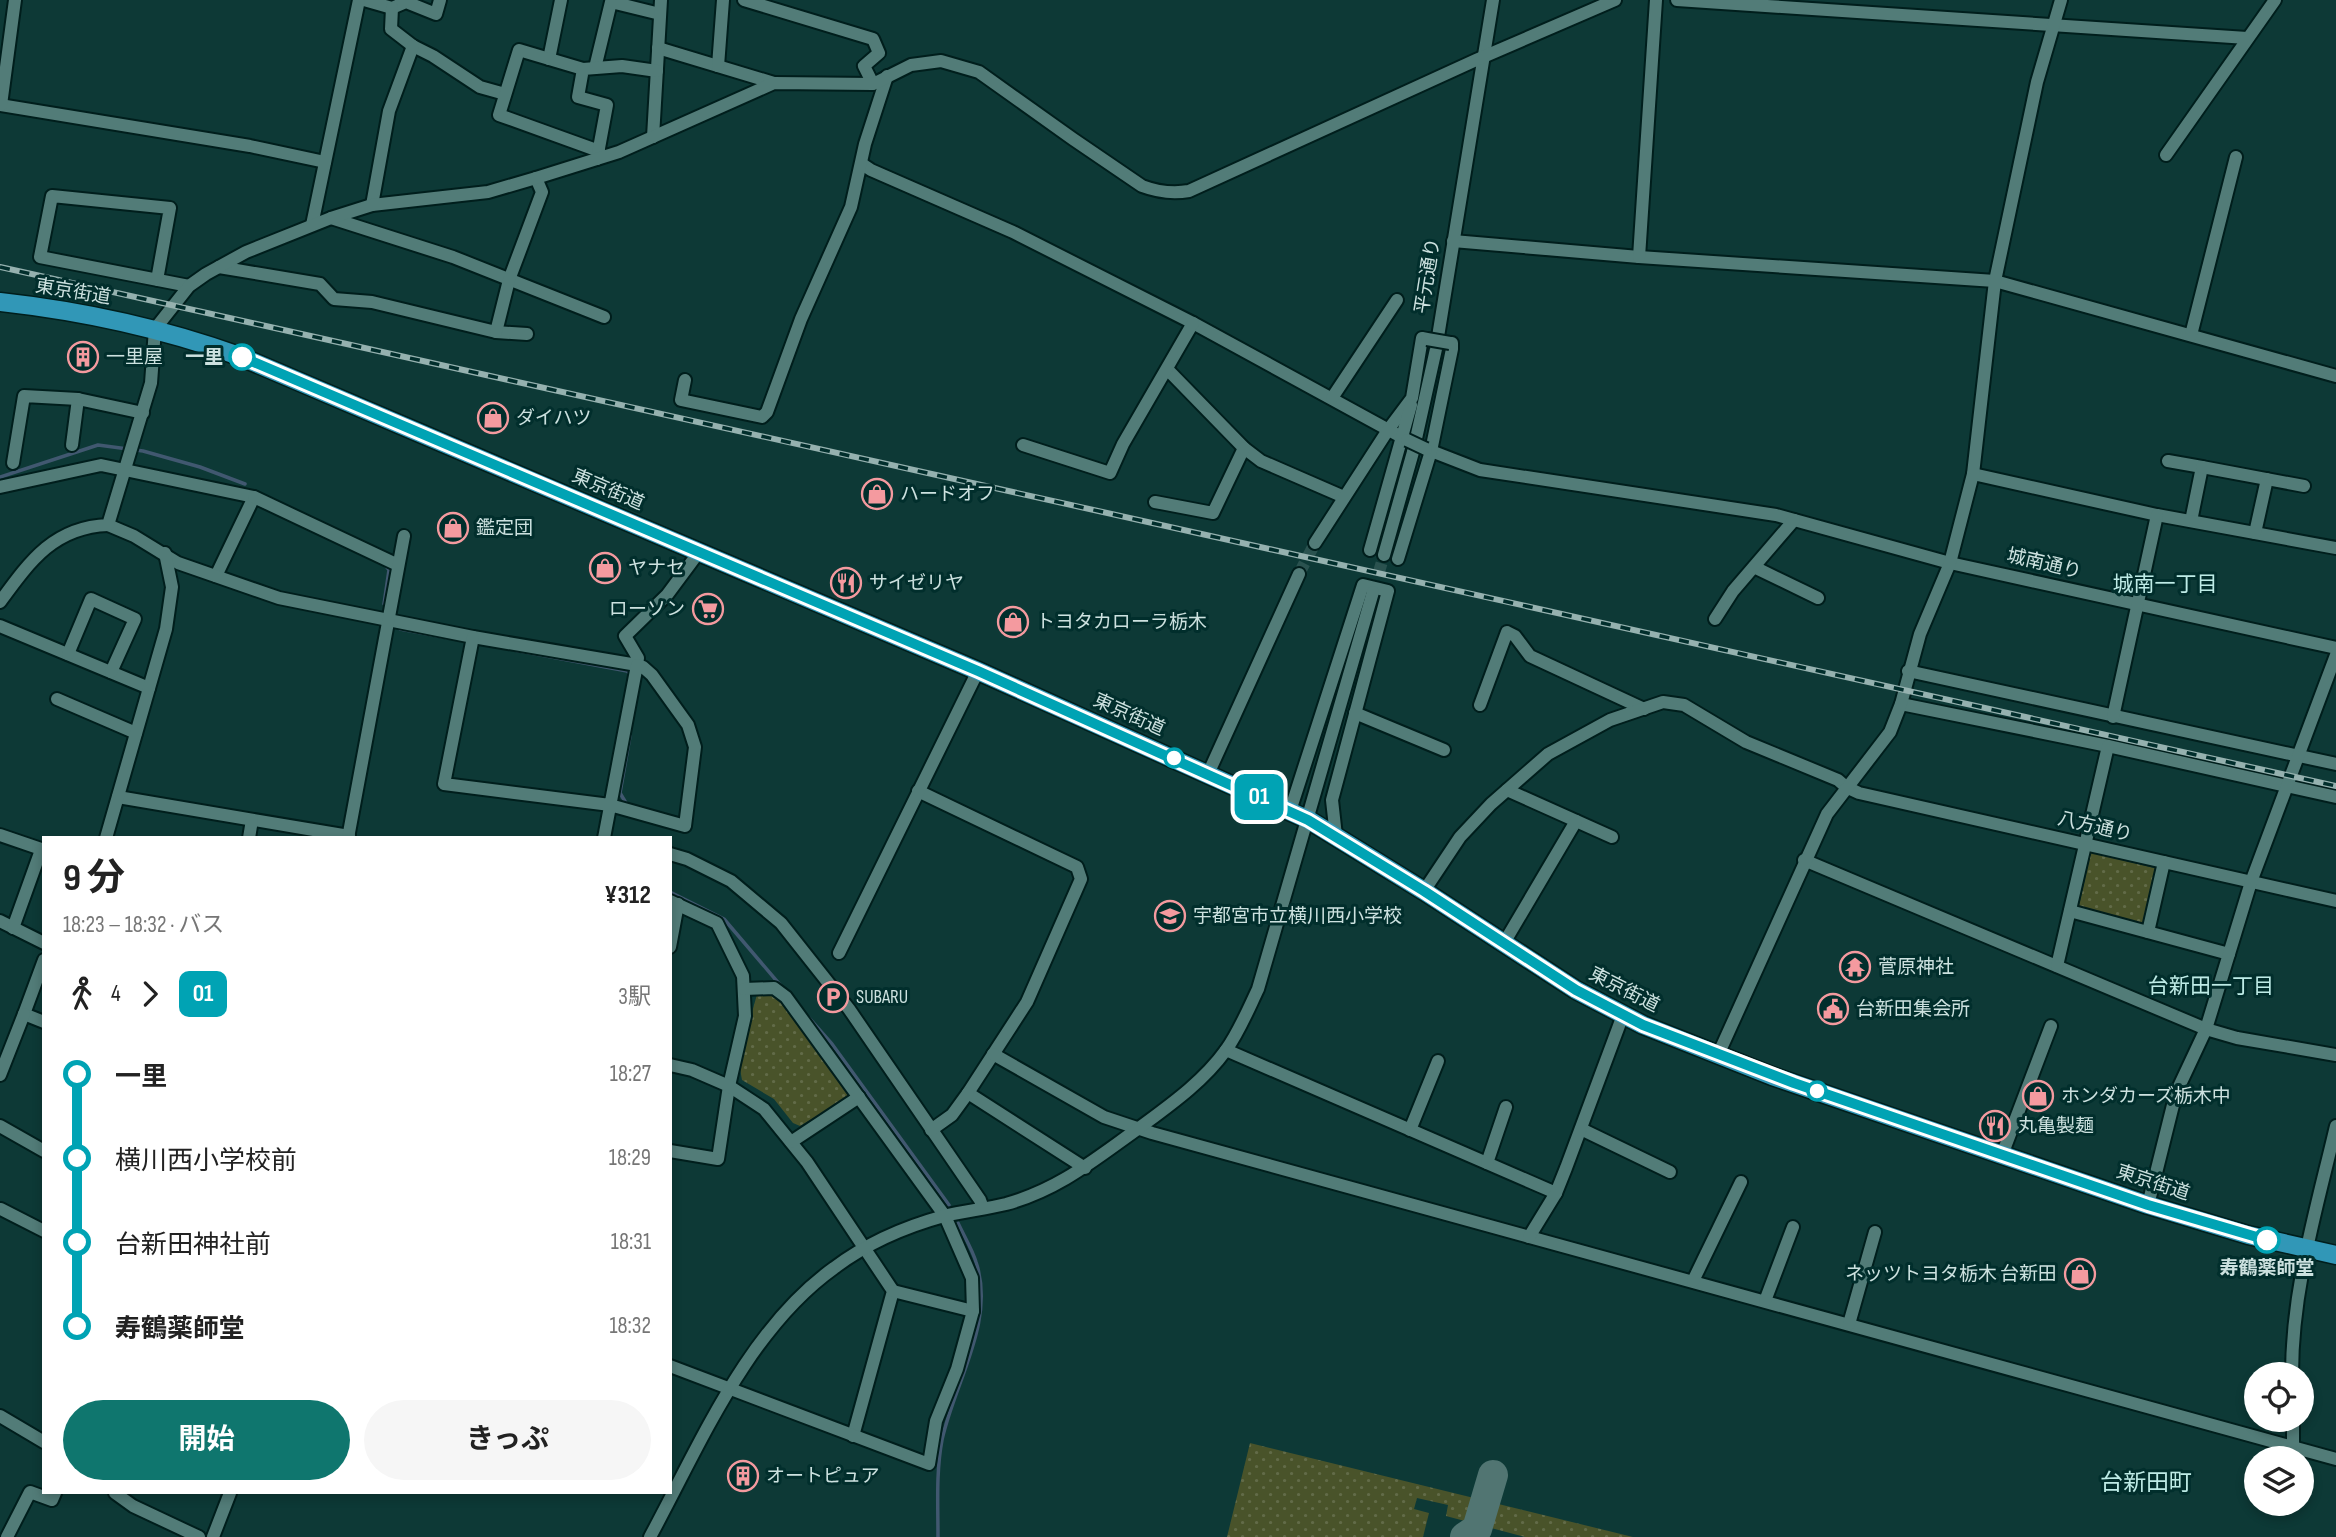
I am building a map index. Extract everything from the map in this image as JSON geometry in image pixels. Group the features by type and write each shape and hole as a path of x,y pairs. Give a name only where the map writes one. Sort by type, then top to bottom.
{"highway":[{"name":"東京街道","path":"0,302 71,311 155,329 239,356 978,671 1308,820 1424,891 1576,990 1623,1016 1718,1055 2148,1205 2308,1250 2336,1255"}],"street":[{"path":"15,0 0,105 250,146 325,162"},
{"path":"312,225 357,1 392,8 406,2 436,14 440,0"},
{"path":"549,59 561,0"},
{"path":"653,137 661,0"},
{"path":"718,66 723,0"},
{"path":"744,0 873,39 879,53 864,66 873,84"},
{"name":"平元通り","path":"1384,555 1413,452 1436,349 1493,0"},
{"path":"658,48 774,83 873,84 911,65 941,61 979,72 1142,186 1174,194 1189,191 1483,56 1615,0"},
{"path":"1639,257 1657,0"},
{"path":"1676,0 1831,6 2053,26 2247,38"},
{"path":"1718,1055 1827,814 1890,732 1920,634 1950,563 1973,474 1995,281 2034,95 2061,0"},
{"path":"2166,155 2275,0"},
{"path":"598,155 607,105 578,97 611,2 660,14"},
{"path":"392,8 391,29 412,46 433,56 480,87 505,94"},
{"path":"372,205 389,111 412,46"},
{"path":"598,155 499,115 519,50 589,69 622,66 657,71"},
{"path":"685,380 681,400 762,417 767,412 801,319 851,207 887,76"},
{"path":"108,525 151,383 155,329 189,286 246,252 331,218 372,205 488,192 536,178 598,155 620,152 774,83"},
{"path":"2191,335 2236,158"},
{"name":"城南通り","path":"862,164 1013,232 1193,323 1405,439 1480,470 1776,515 1950,563 2336,648"},
{"path":"496,331 509,279 542,192 536,178"},
{"path":"157,280 170,208 52,196 40,257 157,280 189,286"},
{"path":"331,218 453,257 604,317"},
{"path":"1453,241 1639,257 1995,281 2336,376"},
{"path":"219,267 320,284 334,299 372,302 496,331 527,334"},
{"path":"1332,398 1397,300"},
{"path":"1023,445 1110,473 1123,444 1193,323"},
{"path":"1370,550 1405,439 1422,338 1452,343 1429,450 1398,559"},
{"path":"1167,369 1244,448 1261,461 1344,496"},
{"path":"13,463 24,396 78,399 143,413"},
{"path":"1315,543 1388,430 1412,398"},
{"path":"72,445 78,399"},
{"path":"1154,502 1213,513 1244,448"},
{"path":"2168,461 2304,486"},
{"path":"0,487 101,465 254,497 398,565"},
{"path":"2191,521 2202,467"},
{"path":"1973,474 2157,515 2336,548"},
{"path":"2255,533 2267,479"},
{"path":"216,576 254,497"},
{"path":"2113,717 2157,515"},
{"path":"1715,619 1733,591 1794,520"},
{"path":"2,594 29,562 67,533 108,525 134,536 178,563 279,598 473,637 643,667 688,725 695,747 685,826 610,805 444,784 473,637"},
{"path":"349,836 404,536"},
{"path":"607,836 610,805 638,658 625,636 667,595 699,552"},
{"path":"107,836 166,629 172,587 164,553"},
{"path":"1754,567 1818,598"},
{"path":"1208,774 1299,574"},
{"path":"1290,811 1363,585 1388,591 1332,800 1336,836"},
{"path":"650,1537 753,1350 796,1298 833,1268 865,1247 909,1227 945,1216 1007,1203 1047,1188 1085,1168 1168,1108 1205,1075 1226,1050 1244,1021 1258,989 1373,593"},
{"path":"68,654 91,599 135,619 111,672"},
{"path":"0,626 149,688"},
{"path":"1480,705 1507,632 1515,636 1530,656 1644,709"},
{"path":"2148,1205 2176,1093 2206,1029 2251,882 2336,655"},
{"path":"839,953 978,671"},
{"path":"1909,671 2336,764"},
{"path":"57,699 136,733"},
{"name":"八方通り","path":"1424,891 1460,837 1548,754 1610,720 1663,702 1684,705 1746,741 1838,780 1859,793 2336,901"},
{"path":"1900,704 2108,746 2336,797"},
{"path":"1355,713 1444,750"},
{"path":"2057,966 2108,746"},
{"path":"1507,790 1612,837"},
{"path":"918,791 1077,867 1081,879 1027,1002 952,1115 931,1130"},
{"path":"118,797 343,836"},
{"path":"249,836 252,820"},
{"path":"1504,943 1576,821"},
{"path":"0,835 42,850"},
{"path":"13,928 42,853"},
{"path":"672,855 687,859 731,881 781,923 849,1009 983,1208"},
{"path":"1804,860 2206,1029 2237,1038 2336,1055"},
{"path":"2148,932 2164,862"},
{"path":"672,924 674,902 717,923 743,976 745,1016 729,1086 718,1160 672,1151"},
{"path":"2070,911 2229,954"},
{"path":"0,921 42,942"},
{"path":"0,1075 42,965"},
{"path":"672,1367 929,1464 936,1421 957,1369 974,1311 972,1278 945,1216 786,996 774,988 744,989"},
{"path":"24,1014 42,1021"},
{"path":"1529,1237 1556,1193 1623,1016"},
{"path":"2002,1155 2051,1026"},
{"path":"1226,1050 1556,1193"},
{"path":"993,1055 1104,1116 1138,1128 2289,1446"},
{"path":"1410,1130 1438,1061"},
{"path":"672,1065 692,1070 729,1086 764,1109 865,1247 893,1291 974,1311"},
{"path":"968,1093 1085,1168"},
{"path":"790,1142 859,1097"},
{"path":"1487,1163 1506,1107"},
{"path":"0,1126 42,1149"},
{"path":"2293,1362 2295,1317 2308,1250 2330,1175 2336,1126"},
{"path":"1581,1129 1670,1172"},
{"path":"1693,1281 1741,1182"},
{"path":"1,1209 42,1230"},
{"path":"1765,1301 1793,1227"},
{"path":"1849,1324 1875,1232"},
{"path":"853,1436 893,1291"},
{"path":"0,1416 42,1441"},
{"path":"2314,1453 2336,1459"},
{"path":"7,1537 30,1492 52,1500 55,1494"},
{"path":"116,1494 133,1506 199,1537"},
{"path":"213,1537 230,1494"},
{"path":"163,1537 169,1524"}],"green space":[{"path":"2091,852 2158,869 2142,926 2078,910"},
{"path":"776,991 851,1089 848,1098 800,1126 793,1123 774,1099 742,1080 741,1058 758,992"},
{"path":"1250,1443 1633,1537 1525,1537 1446,1516 1448,1505 1417,1498 1414,1509 1429,1513 1423,1537 1227,1537"}],"waterway":[{"path":"0,477 98,445 143,451 200,467 245,484"},
{"path":"384,604 389,570 385,565"},
{"path":"400,629 449,638"},
{"path":"514,650 627,671 632,676"},
{"path":"626,803 620,793 630,736"},
{"path":"672,893 724,919 781,986"},
{"path":"809,1018 832,1044 949,1205"},
{"path":"938,1537 938,1476 942,1440 971,1352 981,1307 981,1285 976,1262 958,1223"}],"taxiway":[{"path":"1465,1537 1477,1529 1493,1475"}],"tunnel":[{"path":"1299,574 1315,543"},
{"path":"1373,592 1384,555"}],"railway":[{"path":"0,267 2336,786"}],"bus line":[{"name":"01","path":"242,357 978,671 1308,820 1424,891 1576,990 1643,1025 1794,1083 2148,1205 2267,1240"}],"place":[{"name":"一里屋","path":"83,357"},
{"name":"一里","path":"242,357"},
{"name":"ダイハツ","path":"493,418"},
{"name":"ハードオフ","path":"877,494"},
{"name":"鑑定団","path":"453,528"},
{"name":"ヤナセ","path":"605,568"},
{"name":"サイゼリヤ","path":"846,583"},
{"name":"ローソン","path":"708,609"},
{"name":"トヨタカローラ栃木","path":"1013,622"},
{"name":"宇都宮市立横川西小学校","path":"1170,916"},
{"name":"菅原神社","path":"1855,967"},
{"name":"SUBARU","path":"833,997"},
{"name":"台新田集会所","path":"1833,1009"},
{"name":"ホンダカーズ栃木中","path":"2038,1096"},
{"name":"丸亀製麺","path":"1995,1126"},
{"name":"寿鶴薬師堂","path":"2267,1240"},
{"name":"ネッツトヨタ栃木 台新田","path":"2080,1274"},
{"name":"オートピュア","path":"743,1476"}],"district":[{"name":"城南一丁目","path":"2165,584"},
{"name":"台新田一丁目","path":"2211,986"},
{"name":"台新田町","path":"2146,1483"}]}
